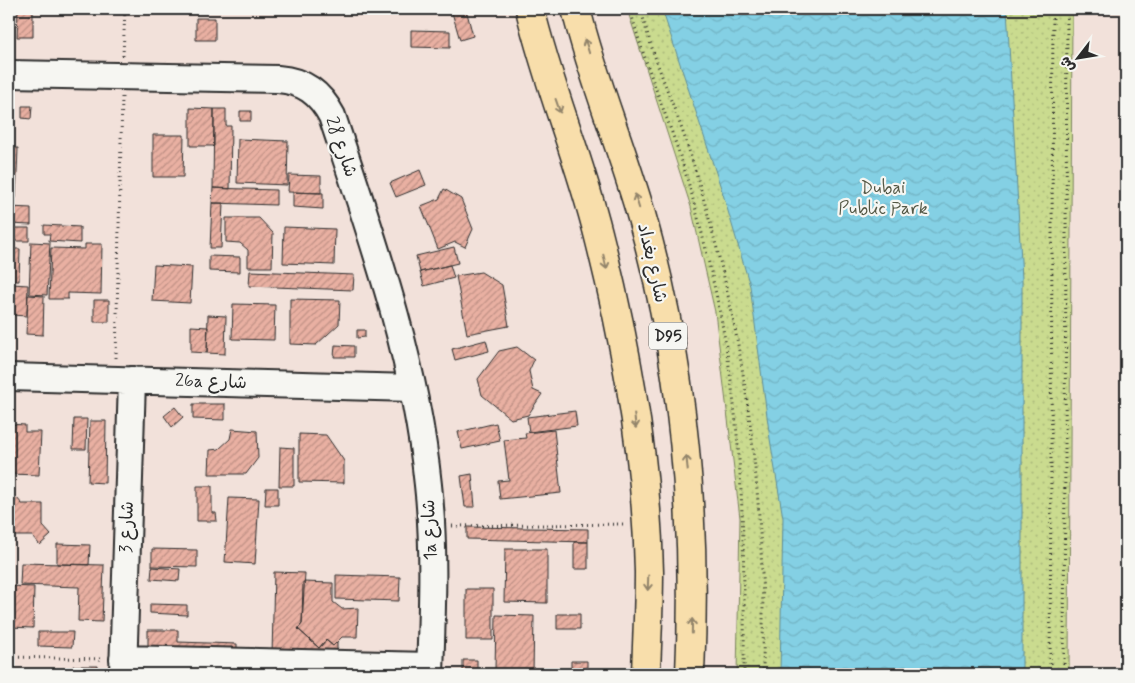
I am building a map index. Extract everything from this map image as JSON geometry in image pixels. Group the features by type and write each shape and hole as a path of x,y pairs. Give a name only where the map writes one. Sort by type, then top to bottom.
{"main road":[{"name":"D95","path":"530,9 552,87 598,231 618,315 633,400 649,572 646,674"},
{"name":"شارع بغداد","path":"576,9 642,219 663,306 680,398 688,478 692,568 690,674"}],"street":[{"name":"شارع 28","path":"9,74 292,80 305,85 316,93 332,116 390,293 412,388"},
{"name":"26a شارع","path":"9,377 412,388"},
{"name":"شارع 3","path":"123,667 124,380"},
{"name":"1a شارع","path":"412,388 428,484 432,526 430,670"},
{"path":"123,667 430,670"}],"path":[{"path":"124,380 123,75 125,9"},
{"path":"630,9 695,209 726,340 735,412 742,507 744,674"},
{"path":"641,9 690,156 730,307 748,410 756,485 764,592 763,674"},
{"path":"1050,674 1053,9"},
{"path":"1064,674 1067,9"},
{"path":"432,526 646,524"},
{"path":"9,657 123,667"}],"green space":[{"name":"Dubai Public Park","path":"627,9 1072,9 1069,674 737,674 740,518 715,312 691,207"}],"water":[{"name":"Dubai Public Park","path":"662,9 1007,9 1022,279 1022,674 780,674 783,518 770,439 750,286 723,194"}],"building":[{"path":"18,9 33,9 33,37 17,37"},
{"path":"451,9 466,9 473,36 460,40"},
{"path":"196,18 215,18 215,40 196,40"},
{"path":"411,30 450,31 450,48 411,47"},
{"path":"22,106 32,106 31,119 22,118"},
{"path":"190,108 214,109 214,146 190,146"},
{"path":"214,109 226,109 226,126 231,126 230,189 213,188"},
{"path":"240,111 251,111 251,121 240,121"},
{"path":"153,135 184,135 183,177 153,177"},
{"path":"238,139 288,141 287,185 237,183"},
{"path":"9,148 18,148 16,198 9,197"},
{"path":"420,170 426,185 396,197 390,183"},
{"path":"289,175 321,176 321,193 288,192"},
{"path":"213,188 276,190 276,205 212,203"},
{"path":"444,189 461,199 473,229 465,247 455,242 438,249 421,206 439,199"},
{"path":"293,192 323,193 323,209 293,207"},
{"path":"212,203 223,203 221,248 210,248"},
{"path":"9,207 31,208 31,225 9,224"},
{"path":"226,218 259,218 273,233 272,267 248,267 248,250 240,243 226,242"},
{"path":"44,225 80,227 80,243 49,241 50,234 44,234"},
{"path":"284,227 335,229 334,265 283,263"},
{"path":"9,228 29,228 29,241 9,241"},
{"path":"31,242 50,243 47,295 29,294"},
{"path":"85,244 102,244 101,294 68,293 68,299 49,299 51,248 85,249"},
{"path":"454,247 458,263 420,272 416,256"},
{"path":"9,249 20,249 19,281 9,281"},
{"path":"209,256 240,257 240,272 209,271"},
{"path":"154,265 192,267 190,303 152,301"},
{"path":"450,265 454,278 424,286 420,272"},
{"path":"250,271 354,275 353,290 249,286"},
{"path":"481,272 502,285 509,326 467,334 456,276"},
{"path":"12,284 28,285 27,316 11,315"},
{"path":"28,295 44,296 43,335 26,334"},
{"path":"290,299 340,300 339,324 316,345 290,344"},
{"path":"94,300 109,300 109,322 94,322"},
{"path":"233,304 275,305 274,340 232,339"},
{"path":"208,315 226,316 225,354 207,353"},
{"path":"191,326 208,327 207,353 191,352"},
{"path":"357,330 365,330 365,337 357,338"},
{"path":"486,340 489,351 455,360 452,349"},
{"path":"335,345 354,346 354,357 334,357"},
{"path":"517,347 534,360 529,371 533,390 542,394 528,415 511,419 482,395 478,379 499,351"},
{"path":"193,404 225,404 225,420 193,419"},
{"path":"175,407 183,417 172,427 164,416"},
{"path":"575,411 577,426 529,432 527,417"},
{"path":"74,419 87,419 86,449 73,449"},
{"path":"90,421 106,421 105,483 88,482"},
{"path":"496,423 500,441 462,449 458,432"},
{"path":"9,424 25,425 25,432 41,432 39,475 9,474"},
{"path":"232,429 257,431 258,458 246,474 209,474 210,450 219,449 230,439"},
{"path":"554,430 561,493 500,499 498,481 509,480 504,440 526,438 525,433"},
{"path":"299,434 326,435 344,461 344,483 299,482"},
{"path":"280,447 294,448 294,486 279,486"},
{"path":"472,474 475,507 465,507 461,476"},
{"path":"197,486 212,486 212,513 216,513 217,521 197,521"},
{"path":"266,488 278,488 278,505 265,505"},
{"path":"17,498 22,504 43,504 43,526 51,535 40,545 32,536 9,536 9,503"},
{"path":"229,498 259,499 255,564 225,562"},
{"path":"467,527 588,529 588,542 467,539"},
{"path":"574,542 588,542 588,569 574,569"},
{"path":"57,544 90,545 89,565 57,564"},
{"path":"152,549 197,550 197,567 152,566"},
{"path":"505,549 547,549 547,603 504,602"},
{"path":"21,563 104,565 102,622 78,621 79,587 20,585"},
{"path":"152,567 180,569 179,581 151,579"},
{"path":"274,572 305,573 302,624 298,629 319,648 326,640 333,646 337,642 337,656 272,655"},
{"path":"336,575 400,577 399,601 336,599"},
{"path":"303,582 333,583 333,602 342,609 358,608 357,637 342,637 333,646 326,640 319,648 298,629 302,624"},
{"path":"9,586 34,587 33,628 9,627"},
{"path":"466,589 493,589 493,640 466,640"},
{"path":"150,604 187,605 187,615 150,613"},
{"path":"557,614 580,614 580,629 557,629"},
{"path":"496,615 534,616 533,672 495,671"},
{"path":"148,630 178,630 178,642 237,644 237,655 148,653"},
{"path":"38,632 73,632 72,647 38,646"},
{"path":"463,660 477,660 477,674 463,674"},
{"path":"571,661 587,661 587,674 571,674"},
{"path":"73,666 98,666 98,674 73,674"}]}
